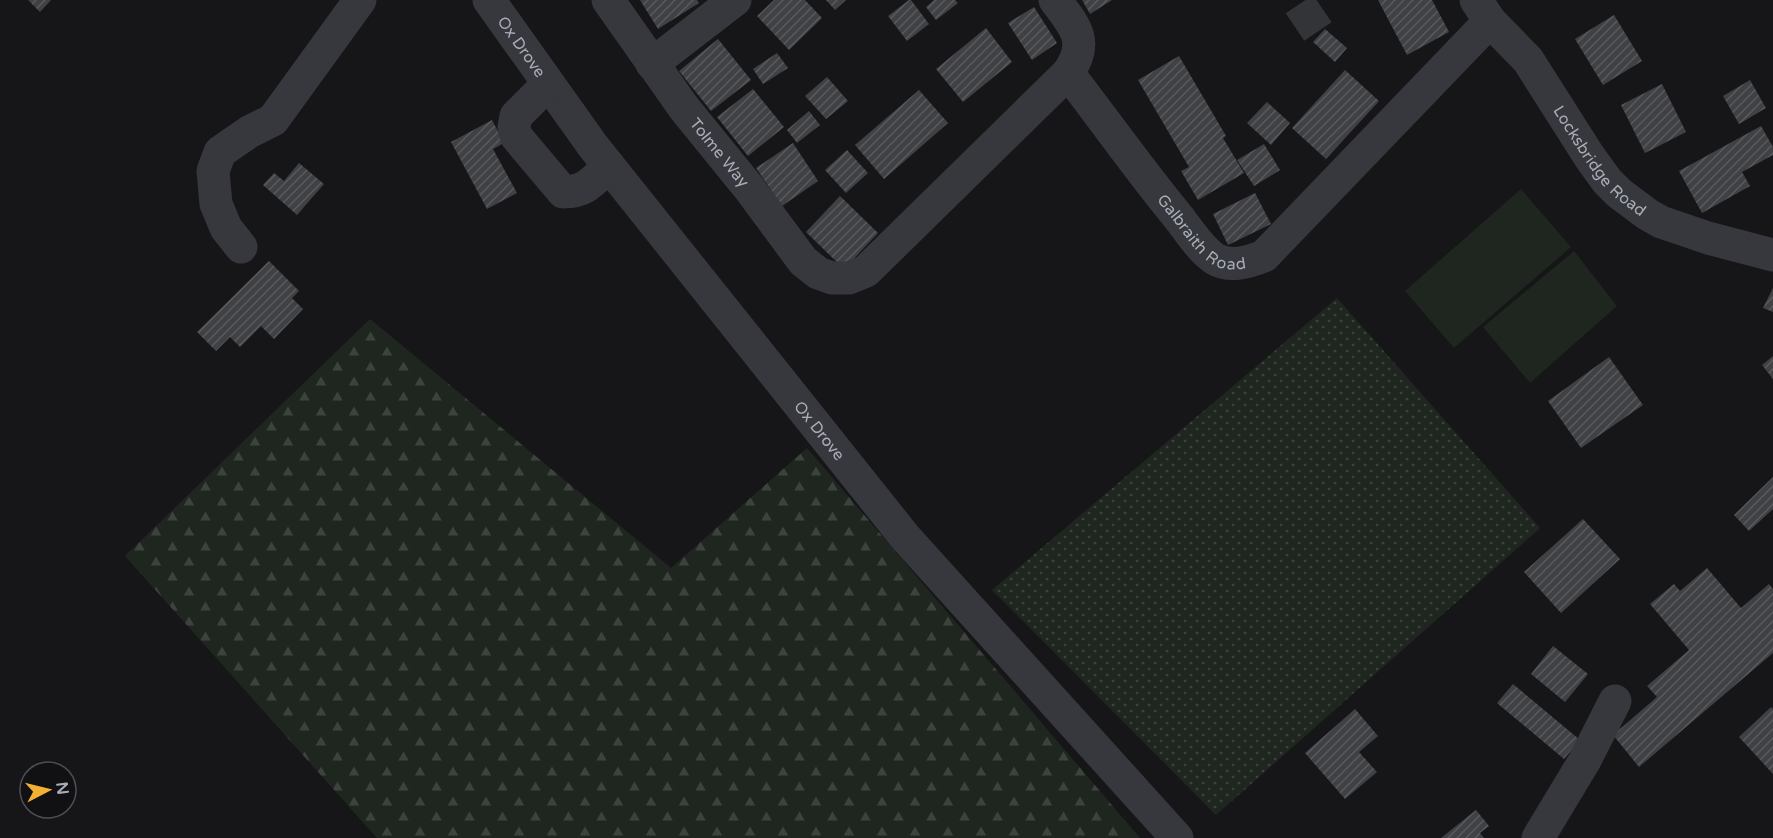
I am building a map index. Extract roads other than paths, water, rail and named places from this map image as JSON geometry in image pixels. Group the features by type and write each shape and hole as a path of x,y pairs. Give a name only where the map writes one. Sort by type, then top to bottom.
{"street":[{"path":"241,247 226,228 216,204 213,171 220,152 249,132 273,120 360,0"},
{"name":"Ox Drove","path":"489,0 609,166 905,537 1176,838"},
{"name":"Tolme Way","path":"608,0 684,108 749,188 803,261 818,273 832,278 849,278 866,271 1068,73"},
{"path":"652,64 735,0"},
{"path":"1055,0 1078,36 1080,48 1076,61 1068,73"},
{"name":"Galbraith Road","path":"1068,73 1167,205 1200,244 1216,260 1232,264 1248,262 1264,256 1483,10"},
{"name":"Locksbridge Road","path":"1483,10 1528,60 1589,156 1619,193 1661,222 1708,238 1773,255"},
{"path":"548,84 516,116 514,127 516,136 563,192 576,192 587,187 609,166"},
{"path":"1538,838 1585,760 1614,701"}],"tunnel":[{"path":"1295,27 1335,0"}]}
